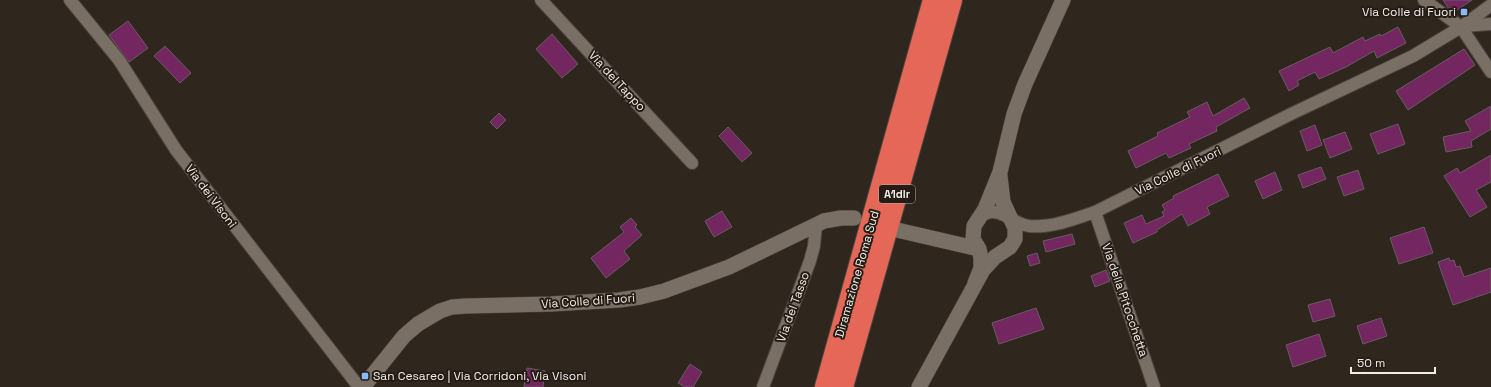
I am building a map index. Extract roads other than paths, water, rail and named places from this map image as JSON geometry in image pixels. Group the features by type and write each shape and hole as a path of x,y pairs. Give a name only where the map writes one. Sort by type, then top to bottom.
{"highway":[{"name":"Diramazione Roma Sud","path":"826,387 934,0"},
{"name":"Diramazione Roma Sud","path":"842,387 951,0"}],"street":[{"name":"Via dei Visoni","path":"70,0 119,60 176,150 359,387"},
{"name":"Via del Tappo","path":"541,0 692,163"},
{"path":"975,283 982,264 981,254 973,238 976,222 985,209 1000,172 1012,122 1021,93 1063,0"},
{"path":"1424,0 1461,27 1491,72"},
{"name":"Via Colle di Fuori","path":"1010,219 1024,225 1038,226 1067,221 1095,212 1291,114 1413,56 1461,27 1491,5"},
{"path":"1461,27 1491,24"},
{"path":"918,387 975,283 987,265 998,255 1010,248 1015,239 1015,228 1003,202 1000,172"},
{"path":"943,241 960,237 988,212 1005,215 1010,219"},
{"name":"Via della Pitocchetta","path":"1095,212 1154,387"},
{"name":"Via Colle di Fuori","path":"363,387 404,336 418,324 440,311 452,307 466,306 550,304 619,300 640,297 669,289 729,267 816,225 836,218 854,218"},
{"name":"Via del Tasso","path":"763,387 810,261 814,246 816,225"},
{"name":"Via Colle di Fuori","path":"1015,239 1038,226"},
{"path":"897,230 979,249 989,255 998,255"}],"place":[{"name":"Via Colle di Fuori","path":"1464,12"},
{"name":"San Cesareo | Via Corridoni, Via Visoni","path":"365,376"}]}
